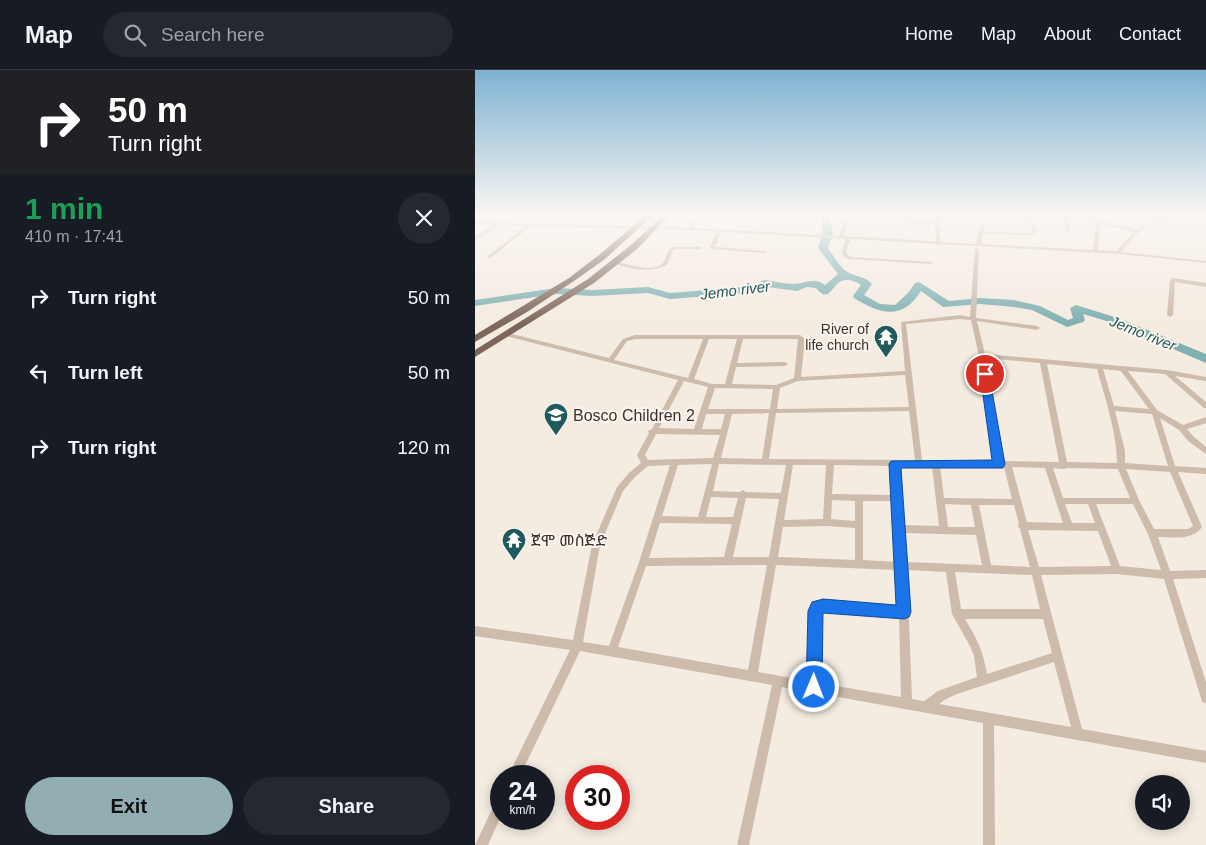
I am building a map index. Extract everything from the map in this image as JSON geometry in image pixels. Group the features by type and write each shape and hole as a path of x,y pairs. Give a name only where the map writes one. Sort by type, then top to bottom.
{"main road":[{"path":"475,338 535,303 607,252"},
{"path":"475,354 571,295 626,252"}],"street":[{"path":"490,257 496,252"},
{"path":"615,262 644,269 655,268 665,264 670,252"},
{"path":"844,252 850,258 931,263"},
{"path":"977,252 973,318 1003,464 1017,502 1078,734"},
{"path":"1065,252 1171,261 1206,266"},
{"path":"1099,252 1206,262"},
{"path":"1170,316 1173,280 1206,285"},
{"path":"919,464 907,373 903,323 943,318 973,318 1037,328"},
{"path":"508,335 713,386 777,387 797,379 907,373"},
{"path":"646,463 641,455 653,431 686,379 707,337"},
{"path":"611,360 625,340 630,338 800,337 802,339 797,379"},
{"path":"728,386 740,338"},
{"path":"982,356 1167,372 1205,380"},
{"path":"1043,361 1064,466"},
{"path":"733,365 785,364"},
{"path":"1099,366 1121,451 1121,466 1135,501 1152,533 1206,698"},
{"path":"1123,369 1155,412 1172,468 1198,527 1189,533 1152,533"},
{"path":"1167,372 1206,406"},
{"path":"697,432 713,386"},
{"path":"765,461 777,387"},
{"path":"1111,408 1155,412 1182,428 1191,439 1206,451"},
{"path":"703,412 913,409"},
{"path":"701,520 718,461 729,412"},
{"path":"1182,428 1206,420"},
{"path":"653,431 724,432"},
{"path":"519,765 577,647 596,545 620,489 646,463 765,461 936,465 1003,464 1121,466 1206,471"},
{"path":"752,676 790,462"},
{"path":"612,651 675,463"},
{"path":"827,522 830,463"},
{"path":"895,464 902,566 907,704"},
{"path":"936,465 944,530"},
{"path":"1048,466 1069,527"},
{"path":"709,494 743,493 785,496"},
{"path":"728,560 743,493"},
{"path":"828,497 897,498"},
{"path":"859,497 859,564"},
{"path":"1060,501 1135,501"},
{"path":"1091,501 1117,570"},
{"path":"940,502 1017,502"},
{"path":"974,502 987,569"},
{"path":"656,519 736,521"},
{"path":"780,524 827,522 859,525"},
{"path":"1022,526 1101,527"},
{"path":"899,529 980,531"},
{"path":"643,562 728,560 1034,571 1117,570 1167,575 1206,574"},
{"path":"950,568 957,614 974,643 979,656 983,681"},
{"path":"814,687 815,611 817,607 904,612"},
{"path":"957,614 1046,614"},
{"path":"475,631 612,651 1206,757"},
{"path":"925,707 956,688 1057,656"},
{"path":"743,845 778,681"},
{"path":"987,718 989,845"},
{"path":"481,845 490,826"}],"waterway":[{"path":"826,252 844,275"},
{"name":"Jemo river","path":"475,303 556,291 592,293 648,290 670,296 761,289 765,283 797,288 805,284 819,285 825,292 838,277 848,275 867,284 858,296 885,309 899,307 913,295 919,285 947,305 980,301 1014,303 1036,308 1067,324 1079,320 1076,308 1114,320 1206,359"}],"place":[{"name":"River of life church","path":"886,358"},
{"name":"Bosco Children 2","path":"556,436"},
{"name":"ጀሞ መስጅድ","path":"514,561"}],"route":[{"path":"814,687 815,611 817,607 904,612 895,464 999,464 985,374"}]}
